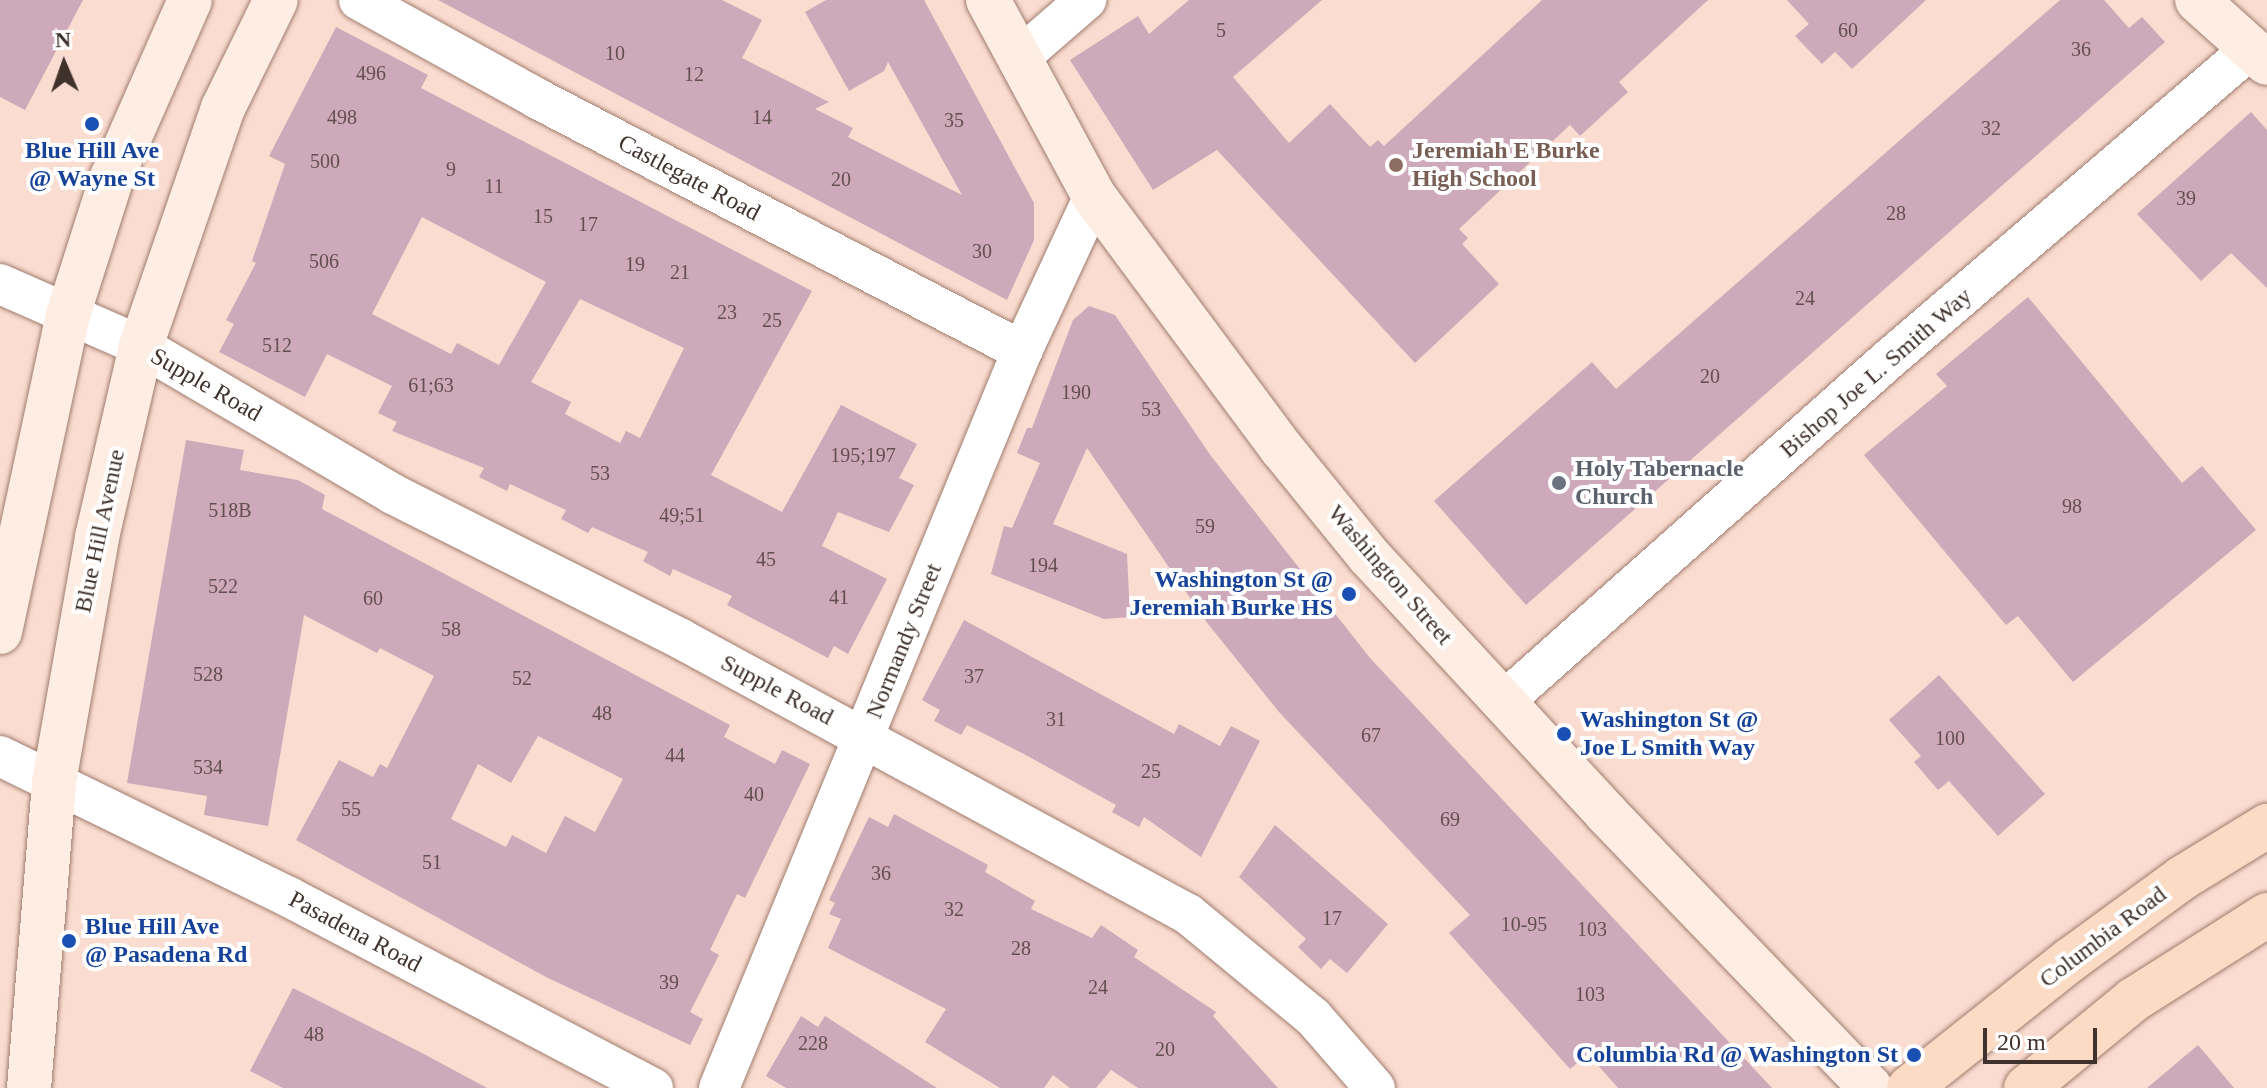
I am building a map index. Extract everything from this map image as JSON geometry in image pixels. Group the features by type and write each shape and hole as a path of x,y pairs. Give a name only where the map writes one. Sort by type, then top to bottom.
{"main road":[{"path":"0,632 68,315 112,177 190,0"},
{"name":"Blue Hill Avenue","path":"29,1088 54,782 97,537 141,346 223,108 276,0"},
{"name":"Washington Street","path":"988,0 1094,196 1282,449 1369,556 1503,702 1871,1088"},
{"path":"2197,0 2259,56"},
{"name":"Columbia Road","path":"1909,1088 2070,960 2182,878 2267,826"},
{"path":"2026,1088 2133,1000 2267,915"}],"street":[{"name":"Castlegate Road","path":"359,0 538,99 1022,351"},
{"path":"1019,58 1086,0"},
{"name":"Bishop Joe L. Smith Way","path":"1503,702 1889,359 2259,56"},
{"name":"Normandy Street","path":"719,1088 1022,351 1094,196"},
{"name":"Supple Road","path":"0,284 141,346 393,494 865,737 1188,914 1313,1017 1375,1088"},
{"name":"Pasadena Road","path":"0,756 289,897 653,1088"}],"building":[{"path":"0,0 83,0 25,110 0,97"},
{"path":"438,0 722,0 762,20 742,58 829,102 815,109 853,128 848,137 962,195 888,62 884,71 849,91 805,12 826,0 924,0 1034,203 1034,240 1007,300"},
{"name":"Jeremiah E Burke High School","path":"1189,0 1322,0 1233,77 1289,143 1330,104 1370,147 1378,140 1384,146 1542,0 1708,0 1619,82 1628,92 1580,136 1570,125 1459,229 1468,238 1462,244 1499,284 1415,363 1217,150 1153,190 1070,60 1138,16 1149,34"},
{"path":"1787,0 1926,0 1852,69 1835,52 1822,64 1795,36 1809,24"},
{"path":"2060,0 2104,0 2129,28 2142,17 2165,42 1526,605 1434,501 1592,362 1616,389"},
{"path":"336,27 428,75 421,88 812,291 711,475 782,512 841,405 917,444 899,478 914,485 889,532 838,512 822,546 887,579 848,654 834,646 828,658 727,605 732,596 673,569 670,576 643,561 648,552 592,527 588,533 561,519 566,510 510,484 507,491 479,477 484,468 392,431 397,422 378,413 392,386 327,354 305,397 219,352 234,324 226,320 256,263 252,261 285,164 269,156","holes":["422,217 546,282 499,365 457,343 451,354 372,314","580,299 684,348 640,438 626,431 620,443 565,414 571,402 531,382"]},
{"path":"2251,112 2267,130 2267,288 2231,253 2201,281 2137,214"},
{"path":"2028,297 2182,483 2202,466 2256,530 2073,682 2018,616 2006,625 1864,455 1947,386 1936,374"},
{"path":"1089,306 1115,315 1211,456 1370,658 1772,1088 1618,1088 1588,1054 1570,1069 1449,933 1470,915 1279,712 1208,624 1087,448 1053,524 1127,554 1130,617 1104,619 991,574 1004,526 1012,528 1040,463 1017,453 1027,428 1032,428 1073,320"},
{"path":"186,440 244,450 240,470 298,480 325,495 322,509 730,725 724,737 775,764 782,750 810,764 745,898 737,894 710,950 719,955 690,1012 703,1019 690,1045 546,977 296,840 339,760 373,777 380,764 387,768 434,676 380,648 377,653 304,615 268,826 204,815 207,796 127,783","holes":["538,736 623,779 595,832 565,816 546,853 512,835 506,847 451,819 478,764 511,783"]},
{"path":"964,620 1174,734 1179,724 1220,746 1231,726 1260,741 1201,857 1144,817 1139,827 1112,812 1116,805 1024,754 967,725 961,735 934,721 940,710 922,700"},
{"path":"1939,675 2045,794 1998,836 1949,781 1938,790 1914,762 1921,756 1889,720"},
{"path":"894,814 988,865 985,872 1035,901 1031,909 1092,938 1101,925 1138,950 1134,957 1216,1012 1213,1016 1278,1088 1138,1088 1111,1070 1096,1088 1070,1088 1053,1075 1044,1088 1000,1088 925,1042 946,1009 828,948 841,919 829,914 835,903 829,900 869,817 888,827"},
{"path":"1275,825 1388,924 1347,973 1330,959 1321,969 1298,947 1306,939 1239,877"},
{"path":"293,988 487,1088 283,1088 250,1071"},
{"path":"801,1016 818,1027 825,1016 937,1088 786,1088 766,1076"},
{"path":"2198,1045 2234,1088 2147,1088"}],"place":[{"name":"Blue Hill Ave @ Wayne St","path":"92,124"},
{"name":"Jeremiah E Burke High School","path":"1396,165"},
{"name":"Holy Tabernacle Church","path":"1559,483"},
{"name":"Washington St @ Jeremiah Burke HS","path":"1349,594"},
{"name":"Washington St @ Joe L Smith Way","path":"1564,734"},
{"name":"Blue Hill Ave @ Pasadena Rd","path":"69,941"},
{"name":"Columbia Rd @ Washington St","path":"1914,1055"}]}
